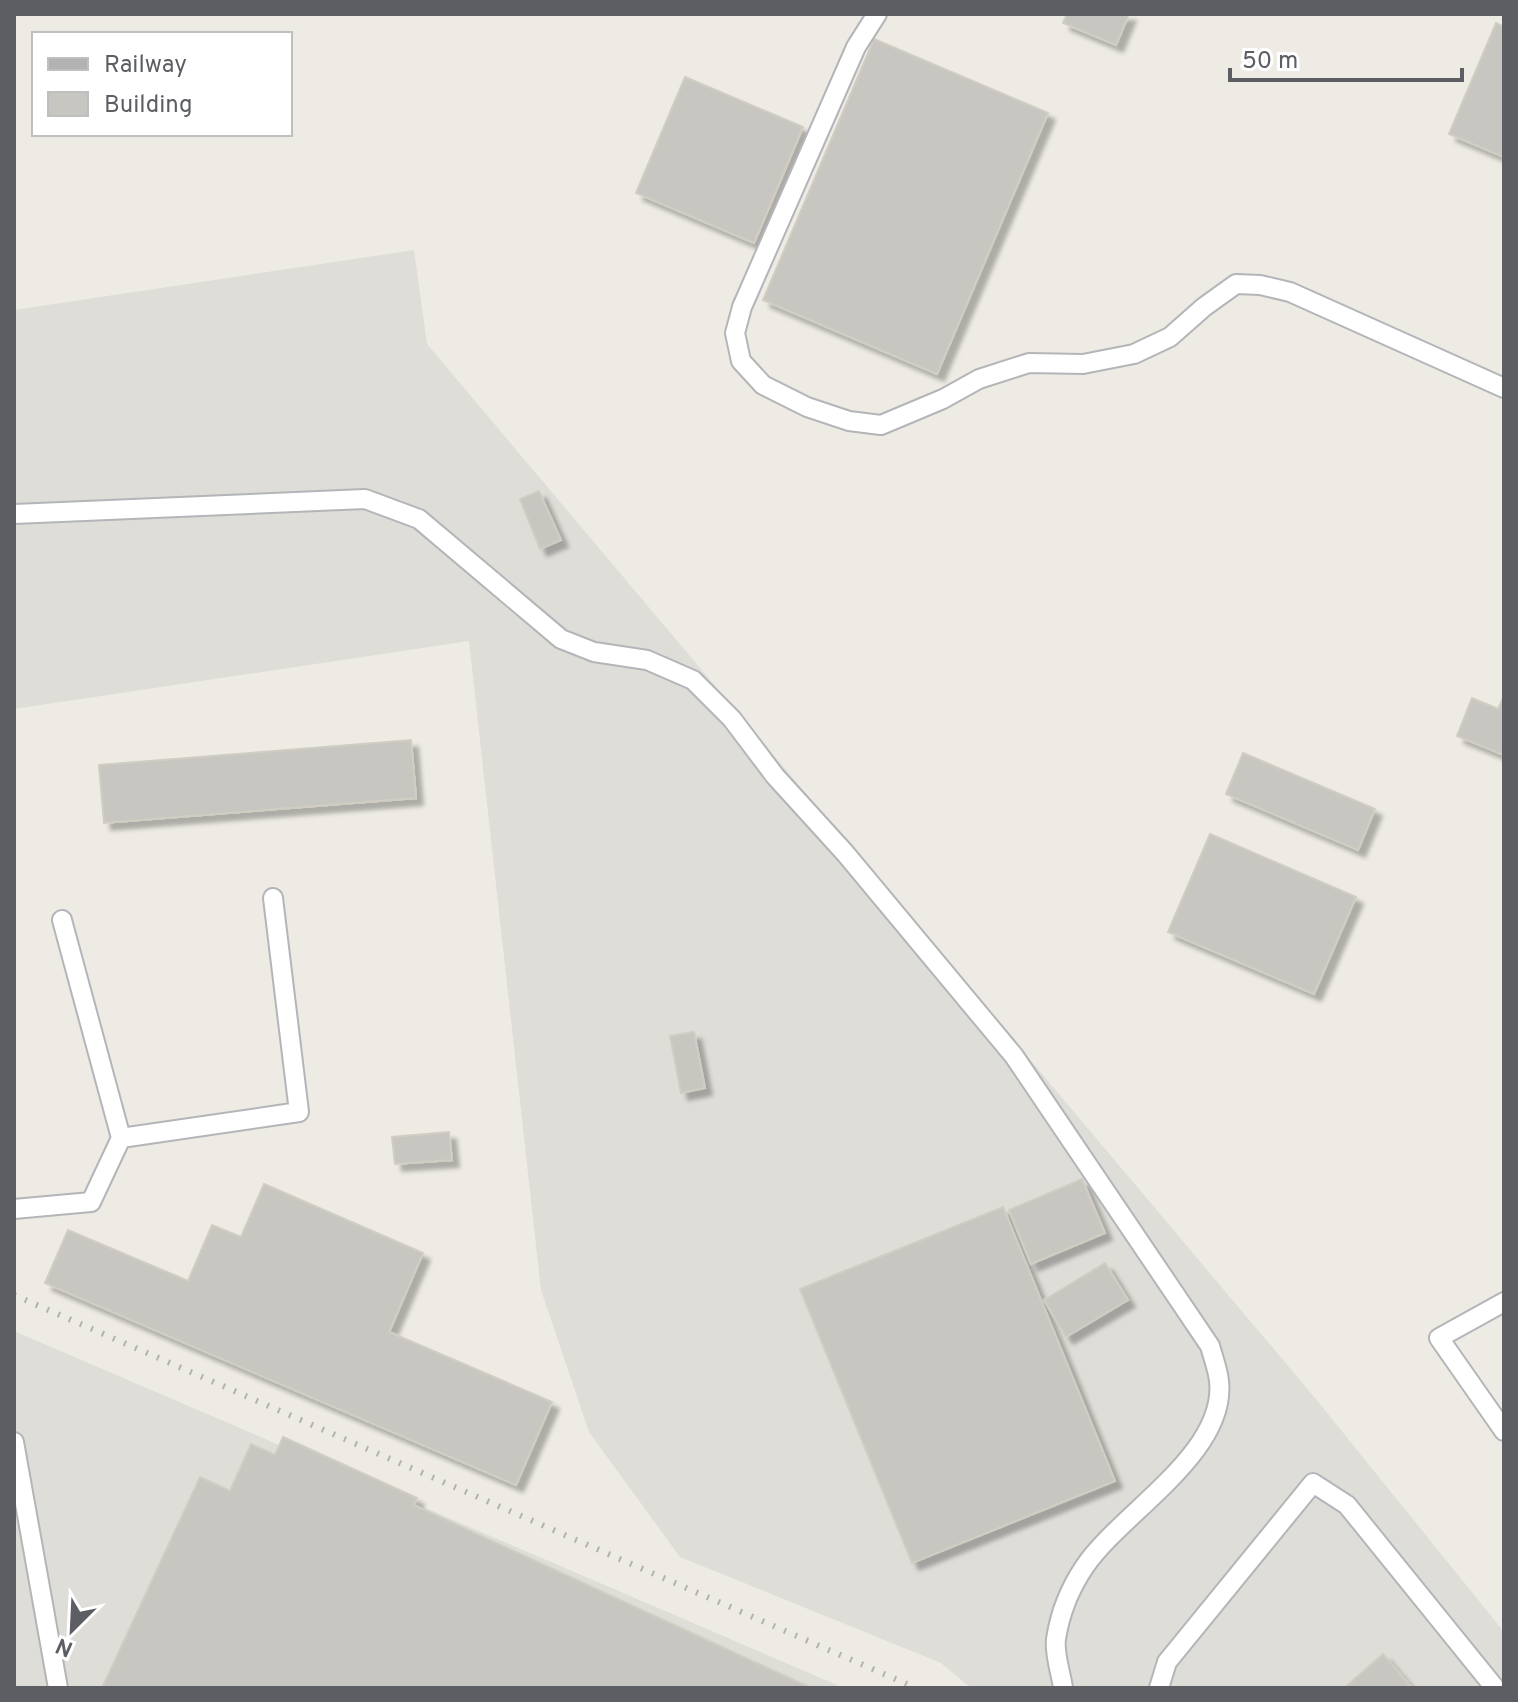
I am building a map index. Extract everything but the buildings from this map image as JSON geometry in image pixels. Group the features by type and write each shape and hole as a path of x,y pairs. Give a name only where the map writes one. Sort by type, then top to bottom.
{"lane":[{"path":"877,14 856,47 742,307 735,333 741,361 763,385 849,421 881,425 943,399 979,379 1029,363 1083,364 1134,354 1170,337 1236,284 1260,285 1290,292 1504,388"},
{"path":"14,514 365,499 419,519 561,639 594,652 647,660 693,680 732,719 775,776 845,853 1014,1056 1210,1346 1220,1383 1215,1414 1203,1438 1189,1461 1119,1526 1086,1564 1068,1593 1055,1643 1063,1688"},
{"path":"121,1138 299,1112 273,898"},
{"path":"14,1209 91,1202 121,1138 62,920"},
{"path":"1504,1302 1439,1338 1504,1431"},
{"path":"14,1442 58,1688"},
{"path":"1159,1688 1167,1662 1313,1483 1347,1505 1495,1688"}],"shaded area":[{"path":"414,250 427,344 1315,1398 1504,1632 1504,1688 971,1688 941,1663 680,1557 589,1432 541,1290 469,641 14,709 14,310"},
{"path":"14,1331 844,1688 14,1688"}],"railway":[{"path":"14,1295 916,1688"}]}
